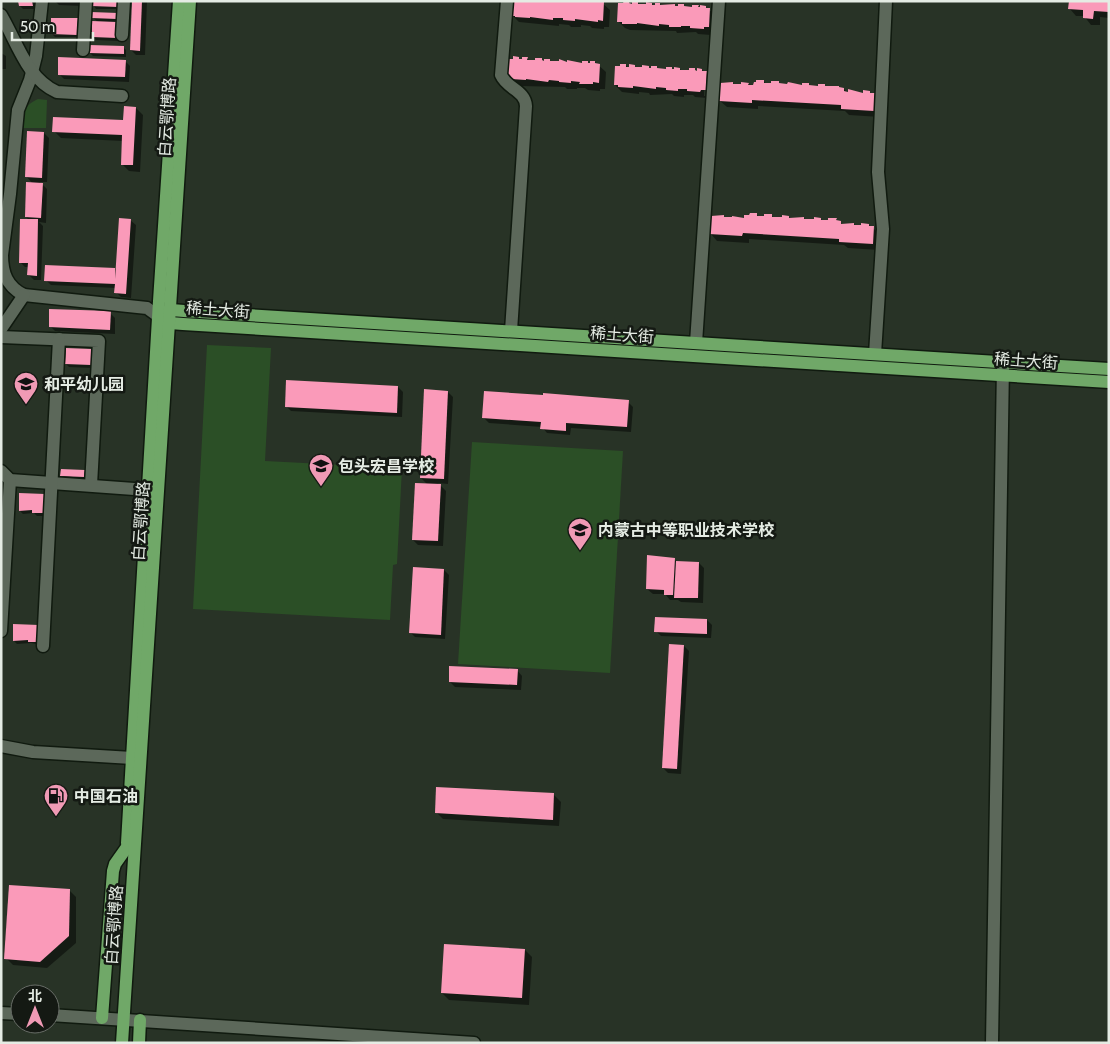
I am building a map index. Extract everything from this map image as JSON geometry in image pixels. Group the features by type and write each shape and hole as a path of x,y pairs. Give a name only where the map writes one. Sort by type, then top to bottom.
{"main road":[{"name":"白云鄂博路","path":"122,1043 120,1019 127,847 158,316 179,1"},
{"name":"白云鄂博路","path":"115,1043 120,1019 171,316 190,1"},
{"name":"稀土大街","path":"158,316 511,331 1109,369"},
{"name":"稀土大街","path":"171,316 1109,382"},
{"path":"102,1018 113,871 115,864 127,847"},
{"path":"139,1043 140,1020"}],"street":[{"path":"42,1 38,42 32,72 18,110 6,194 2,265 6,280 17,292 24,295 147,308 158,316"},
{"path":"83,50 86,1"},
{"path":"122,35 124,1"},
{"path":"507,1 501,75 503,79 524,97 526,106 511,331"},
{"path":"696,343 718,1"},
{"path":"875,354 884,229 878,172 886,1"},
{"path":"1,15 32,72 48,88 58,92 122,96"},
{"path":"1,329 24,295"},
{"path":"1,337 99,341 91,485"},
{"path":"44,646 59,339"},
{"path":"992,1043 1003,362"},
{"path":"1,471 10,480 148,490"},
{"path":"1,631 10,480"},
{"path":"1,746 33,752 132,758"},
{"path":"60,1016 140,1020 363,1039 474,1043"}],"green space":[{"path":"38,99 47,100 46,128 23,128 25,110 33,101"},
{"path":"207,345 271,348 265,461 402,468 397,564 393,565 390,620 193,609"},
{"path":"472,442 623,451 610,673 458,664"}],"building":[{"path":"18,1 32,1 33,6 19,6"},
{"path":"92,1 118,1 118,7 91,6"},
{"path":"132,1 142,1 140,51 130,50"},
{"path":"511,1 604,2 603,21 515,17 511,16"},
{"path":"624,1 630,1 629,3 632,4 632,1 638,1 638,4 646,4 646,2 652,3 652,5 660,3 660,5 675,4 675,6 684,4 684,6 692,7 692,5 699,5 698,7 700,5 706,6 706,8 710,8 709,27 704,27 704,29 690,28 690,26 669,27 669,25 659,24 659,26 637,23 622,24 622,22 617,22 618,3 623,3"},
{"path":"1069,1 1109,1 1109,12 1094,11 1093,19 1083,18 1083,10 1068,9"},
{"path":"91,12 118,13 117,19 91,18"},
{"path":"51,18 78,18 77,35 51,34"},
{"path":"92,21 117,22 117,38 92,37"},
{"path":"89,45 124,46 124,54 89,53"},
{"path":"513,56 519,57 519,59 528,57 527,60 542,58 544,61 544,59 550,59 550,61 559,61 559,59 567,62 567,60 582,63 582,61 588,61 590,63 590,61 595,61 595,63 600,64 599,83 579,84 580,82 571,81 571,83 549,80 548,82 506,78 507,59 513,59"},
{"path":"58,57 126,60 125,77 58,75"},
{"path":"620,64 626,64 626,67 629,67 629,64 635,65 635,67 649,66 649,68 657,66 657,68 666,69 666,67 672,67 672,69 674,67 680,68 680,70 695,68 697,71 697,68 702,69 702,71 707,71 706,90 701,90 700,92 687,91 687,89 678,89 678,91 666,90 666,88 656,87 656,89 633,86 633,88 618,87 618,85 614,85 615,66 620,66"},
{"path":"756,80 764,80 764,83 779,81 779,83 787,84 788,82 802,85 802,83 818,86 818,84 825,84 825,86 839,86 848,92 848,89 863,93 863,90 870,91 870,93 875,93 874,111 841,109 841,105 752,100 752,103 719,101 720,83 733,82 733,84 741,84 741,82 753,85"},
{"path":"124,106 136,107 133,165 121,165 122,135 52,132 53,117 123,120"},
{"path":"27,131 44,132 42,178 25,177"},
{"path":"26,182 43,183 41,218 25,217"},
{"path":"750,213 757,213 757,216 772,214 772,217 782,217 782,215 789,216 789,218 804,217 804,219 814,219 814,217 821,218 821,220 837,218 836,220 841,221 841,224 869,224 869,226 874,226 873,244 839,242 839,239 743,233 742,236 709,234 711,216 724,215 724,217 744,218 744,215 749,215"},
{"path":"119,218 131,219 126,294 114,293 115,284 44,281 45,265 115,268 115,279"},
{"path":"20,219 38,219 37,276 27,275 28,263 19,263"},
{"path":"49,309 111,311 110,330 49,327"},
{"path":"66,348 91,349 91,365 65,364"},
{"path":"286,380 398,386 397,413 285,407"},
{"path":"424,389 448,391 444,479 420,478"},
{"path":"484,391 543,395 543,393 629,400 627,427 566,423 566,431 540,429 541,422 482,418"},
{"path":"61,469 85,470 84,477 60,476"},
{"path":"415,483 441,484 438,541 412,540"},
{"path":"19,493 45,494 44,513 32,513 32,510 19,511"},
{"path":"647,555 675,558 673,595 664,595 664,590 646,589"},
{"path":"676,561 699,562 698,598 674,598"},
{"path":"413,567 444,569 441,635 409,633"},
{"path":"655,617 707,619 707,634 654,632"},
{"path":"13,624 39,625 39,642 28,642 28,640 13,641"},
{"path":"669,644 684,645 677,769 662,768"},
{"path":"449,666 518,669 517,685 449,682"},
{"path":"436,787 554,793 553,820 435,813"},
{"path":"9,885 70,889 69,936 40,962 4,959"},
{"path":"444,944 525,949 522,998 441,993"}],"place":[{"name":"和平幼儿园","path":"26,405"},
{"name":"包头宏昌学校","path":"321,487"},
{"name":"内蒙古中等职业技术学校","path":"580,551"},
{"name":"中国石油","path":"56,817"}]}
